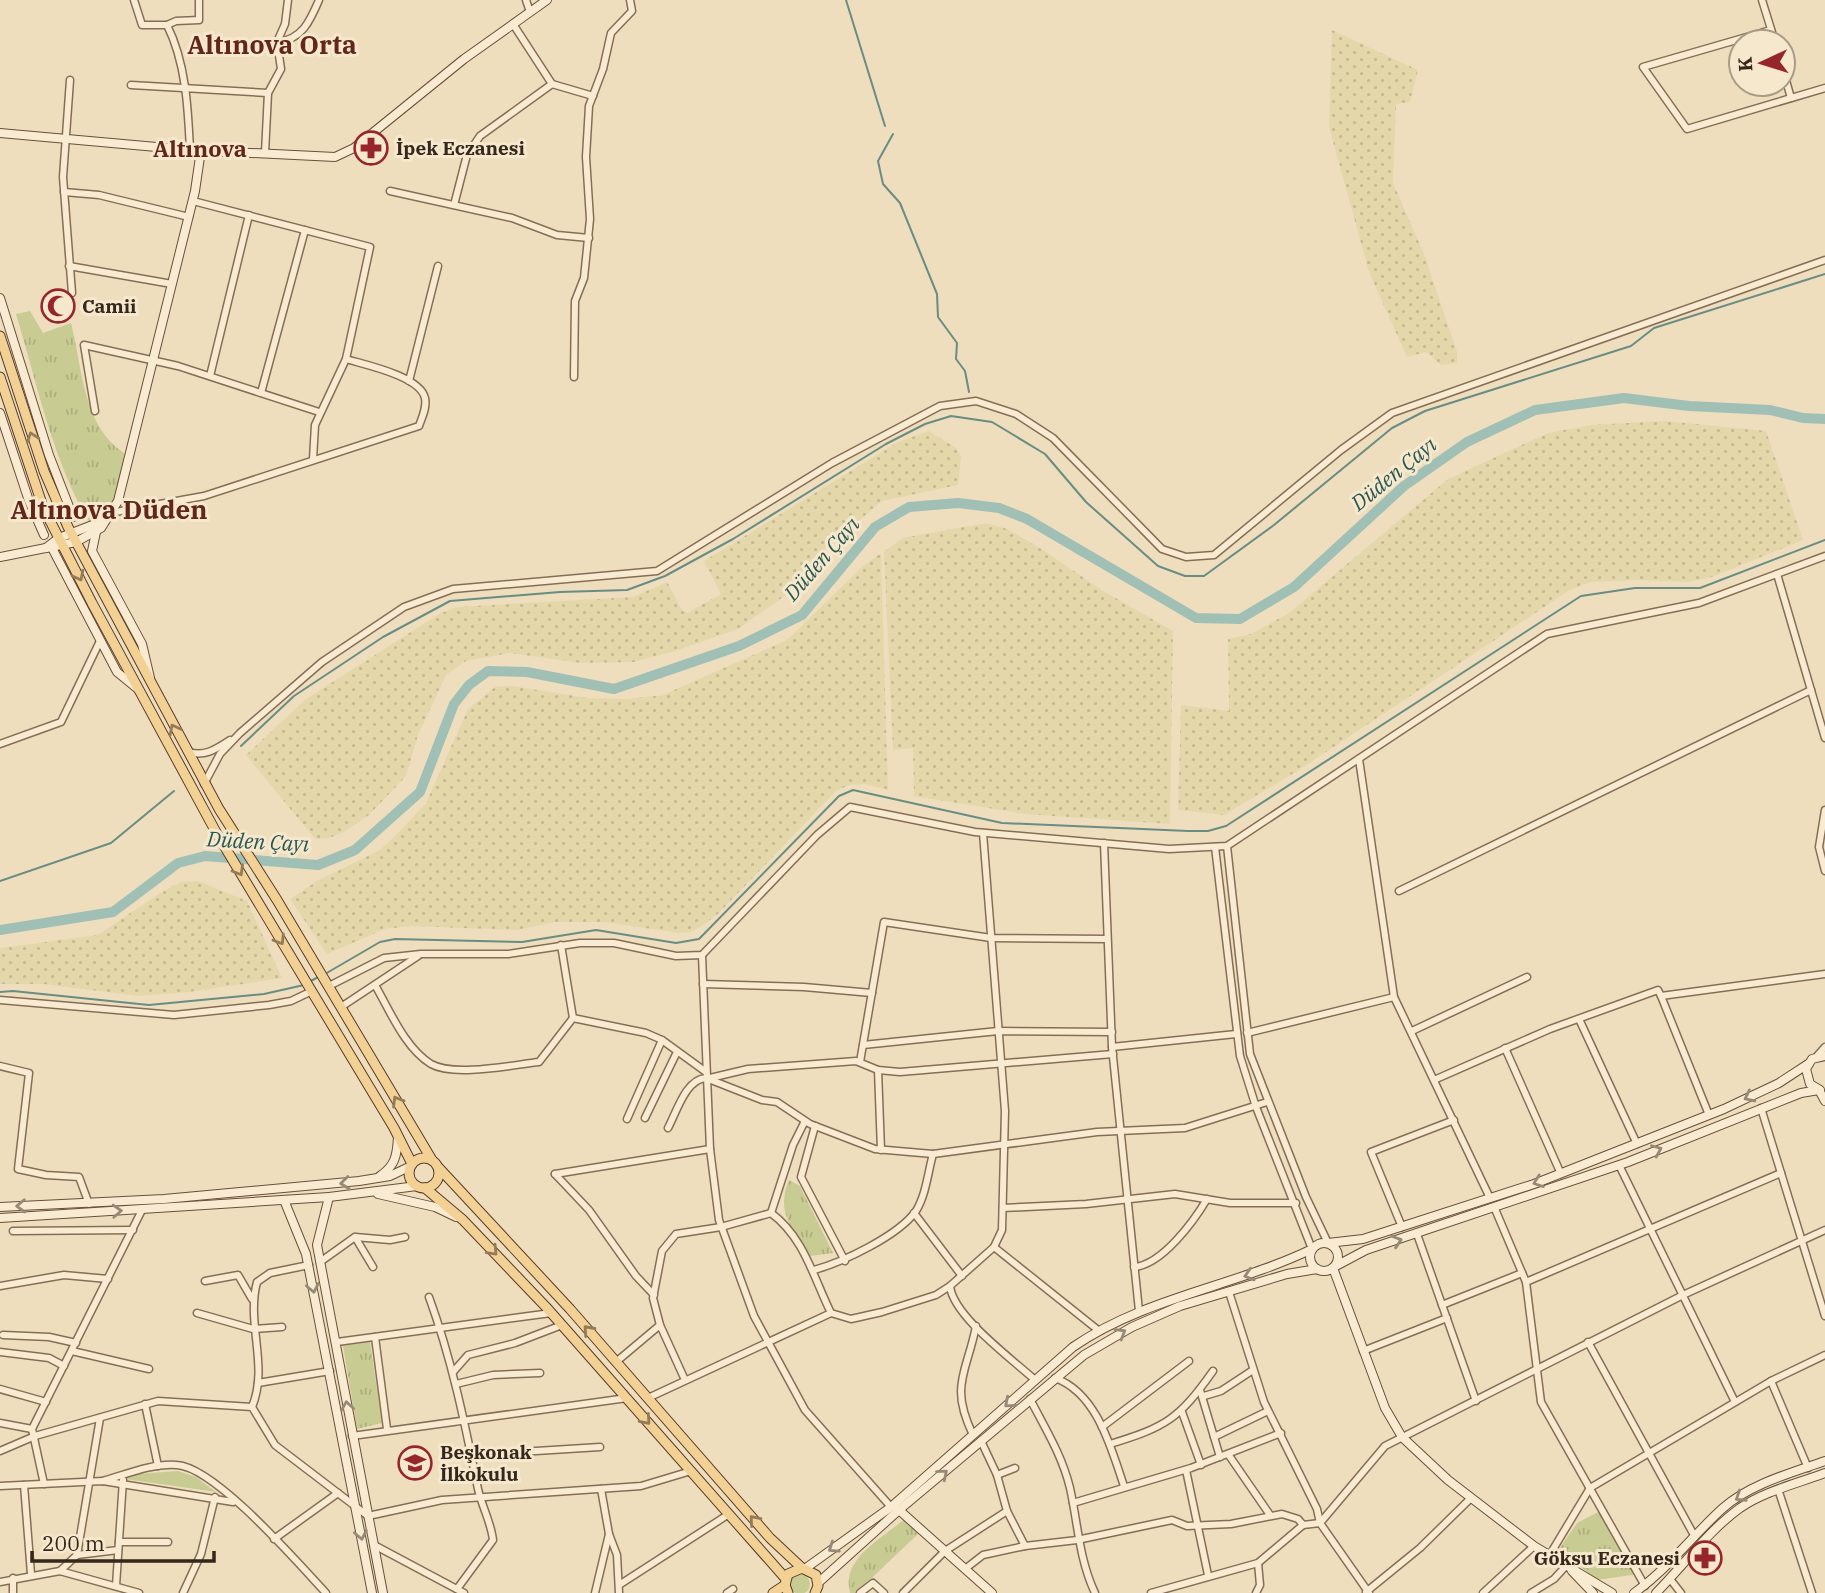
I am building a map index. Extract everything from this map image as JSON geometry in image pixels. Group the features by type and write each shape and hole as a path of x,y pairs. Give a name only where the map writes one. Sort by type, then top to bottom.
{"main road":[{"path":"0,336 44,471 74,538 186,752 278,900 432,1160 616,1362 770,1538 816,1576 817,1587 828,1593"},
{"path":"0,376 34,481 61,542 217,834 398,1138 412,1165 411,1180 463,1220 551,1313 729,1514 786,1586"},
{"path":"412,1165 422,1158 432,1160"},
{"path":"421,1187 437,1181 439,1168"},
{"path":"773,1593 786,1586 792,1571 804,1568"}],"street":[{"path":"134,0 142,25 167,25 176,21 199,20 199,0"},
{"path":"265,153 268,93 281,69 277,42 285,24 288,0"},
{"path":"277,42 290,41 300,33 311,20 319,0"},
{"path":"526,0 530,12"},
{"path":"0,133 190,150 335,157 354,148 547,0"},
{"path":"574,377 575,301 584,278 589,238 590,177 586,157 589,106 603,69 611,33 632,11 630,0"},
{"path":"1762,0 1770,28"},
{"path":"513,24 552,84 593,96"},
{"path":"167,25 173,37 185,89 190,150"},
{"path":"1727,43 1643,67 1687,129 1791,98"},
{"path":"70,80 64,192 72,293"},
{"path":"454,205 470,148 480,136 552,84"},
{"path":"131,85 268,93"},
{"path":"1797,96 1825,88"},
{"path":"74,538 103,521 118,501 193,201 201,150"},
{"path":"390,191 512,218 557,235 589,238"},
{"path":"64,192 99,195 189,217"},
{"path":"193,201 370,247 346,359 319,412 312,441 313,459"},
{"path":"210,376 249,215"},
{"path":"261,393 305,230"},
{"path":"204,784 220,754 240,733 323,662 404,607 453,589 657,571 832,463 940,406 976,401 1016,414 1053,438 1162,549 1186,557 1214,555 1341,450 1392,413 1825,260"},
{"path":"69,266 172,284"},
{"path":"409,381 438,266"},
{"path":"0,298 49,455 73,517"},
{"path":"95,411 85,345 153,359 319,412"},
{"path":"109,513 204,496 419,426 425,408 425,396 419,386 346,359"},
{"path":"0,413 18,470 44,535"},
{"path":"44,471 49,455"},
{"path":"18,470 34,481"},
{"path":"0,557 49,548 96,532 102,528 103,521"},
{"path":"96,532 92,551 142,644 152,687"},
{"path":"49,548 117,672 139,690"},
{"path":"329,986 384,958 421,954 508,954 561,946 614,943 676,956 702,955 817,835 850,807 984,832 1169,849 1227,846 1547,634 1699,603 1825,556"},
{"path":"1777,574 1825,738"},
{"path":"0,744 61,722 100,641"},
{"path":"1399,891 1811,690"},
{"path":"186,752 199,755 208,752 240,733"},
{"path":"1359,759 1394,997 1490,1198"},
{"path":"1825,810 1819,847 1825,871"},
{"path":"648,1398 831,1313 851,1319 936,1295 994,1247 1002,1230 1004,1144 999,1031 984,832"},
{"path":"1104,843 1113,1050 1139,1311"},
{"path":"1227,846 1250,1054 1328,1243 1338,1254 1327,1269"},
{"path":"1215,847 1236,1034 1256,1107 1296,1203 1312,1249 1311,1263 1327,1269 1343,1300 1385,1408 1402,1437 1471,1498 1534,1546 1612,1593"},
{"path":"860,1062 884,922 991,938 1107,939"},
{"path":"375,985 404,1036 428,1062 446,1069 539,1062 573,1018 561,946"},
{"path":"341,1007 421,954"},
{"path":"702,955 710,1149 721,1227 754,1316 805,1410 895,1509 992,1593"},
{"path":"1661,996 1825,974"},
{"path":"1412,1031 1527,977"},
{"path":"703,984 804,987 872,993"},
{"path":"1434,1080 1579,1018 1658,990 1709,1115"},
{"path":"0,1000 174,1015 270,1005 291,1001 312,991"},
{"path":"1247,1033 1394,997"},
{"path":"573,1018 623,1027 663,1040 707,1076 762,1100 777,1102 815,1126 881,1150 933,1154 1119,1130 1185,1128 1268,1102"},
{"path":"1579,1018 1637,1144"},
{"path":"863,1045 999,1031 1112,1032"},
{"path":"668,1128 690,1085 698,1079 748,1069 860,1062 878,1070 900,1072 1001,1063 1236,1034"},
{"path":"627,1119 663,1040"},
{"path":"1505,1048 1561,1174"},
{"path":"817,1587 973,1435 1035,1380 1098,1330 1139,1311 1280,1265 1319,1244 1363,1239 1561,1174 1709,1115 1779,1083 1821,1056 1825,1048"},
{"path":"645,1118 677,1052"},
{"path":"1808,1063 1807,1079 1822,1090 1825,1101"},
{"path":"0,1066 29,1073 18,1169 46,1175 79,1177 89,1204"},
{"path":"878,1070 881,1150"},
{"path":"804,1568 895,1509 1084,1355 1132,1327 1180,1306 1287,1274 1327,1269 1366,1250 1495,1209 1619,1165 1761,1108 1822,1090"},
{"path":"1761,1108 1825,1316"},
{"path":"1402,1227 1371,1152 1454,1120"},
{"path":"771,1213 793,1145 805,1121"},
{"path":"815,1126 801,1177 845,1261"},
{"path":"375,1179 391,1169 395,1161 398,1138"},
{"path":"654,1295 636,1276 589,1210 555,1174 710,1149"},
{"path":"814,1270 845,1261 914,1213 933,1154"},
{"path":"0,1207 89,1204 375,1179 412,1165"},
{"path":"1619,1165 1735,1402"},
{"path":"1526,1282 1781,1173"},
{"path":"0,1218 329,1197 421,1187"},
{"path":"368,1192 435,1207 463,1220"},
{"path":"1003,1208 1175,1194 1230,1203 1296,1203"},
{"path":"329,1197 317,1245 383,1593"},
{"path":"1134,1268 1142,1266 1176,1242 1188,1230 1208,1199"},
{"path":"284,1200 309,1265 372,1593"},
{"path":"1495,1209 1526,1282 1541,1402 1645,1586"},
{"path":"44,1483 34,1432 46,1402 142,1210"},
{"path":"685,1380 660,1325 654,1295 662,1251 668,1240 676,1234 721,1227 771,1213"},
{"path":"771,1213 782,1221 814,1270 831,1313"},
{"path":"914,1213 962,1276"},
{"path":"13,1231 133,1230"},
{"path":"1151,1593 1258,1563 1303,1525 1320,1523 1385,1446 1682,1295 1825,1230"},
{"path":"1417,1234 1476,1401"},
{"path":"320,1262 355,1237 390,1240 405,1237"},
{"path":"355,1237 373,1267"},
{"path":"994,1247 1098,1330"},
{"path":"309,1265 270,1273 257,1282 252,1299 253,1329 260,1356 258,1383 252,1408 275,1445 368,1516"},
{"path":"1442,1305 1522,1273"},
{"path":"0,1286 64,1275 108,1279"},
{"path":"205,1281 238,1275 252,1299"},
{"path":"950,1286 951,1298 976,1326 1035,1380"},
{"path":"1229,1292 1268,1411 1317,1509 1320,1523 1367,1592 1420,1548 1471,1498"},
{"path":"374,1545 461,1591 492,1540 491,1523 480,1497 465,1418 441,1328 429,1297"},
{"path":"197,1313 253,1329 282,1327"},
{"path":"337,1342 551,1313"},
{"path":"1363,1351 1447,1318"},
{"path":"453,1372 468,1355 515,1343 562,1325"},
{"path":"616,1362 660,1325"},
{"path":"973,1435 961,1402 960,1378 972,1351 976,1326"},
{"path":"3,1335 49,1337 76,1343"},
{"path":"375,1337 387,1429"},
{"path":"1588,1342 1646,1454 1695,1537"},
{"path":"72,1351 149,1369"},
{"path":"0,1352 49,1358 64,1366"},
{"path":"1549,1556 1590,1488 1771,1381 1785,1377 1825,1355"},
{"path":"1102,1427 1189,1361"},
{"path":"1202,1393 1221,1391 1253,1370"},
{"path":"258,1383 330,1371"},
{"path":"1110,1444 1159,1428 1182,1412 1202,1393 1213,1371"},
{"path":"456,1384 493,1375 540,1373"},
{"path":"1055,1378 1076,1387 1102,1427 1124,1486"},
{"path":"1771,1381 1808,1468"},
{"path":"0,1389 46,1402"},
{"path":"1202,1393 1220,1457"},
{"path":"352,1437 387,1429 627,1398"},
{"path":"1030,1399 1061,1456 1073,1503 1077,1540 1096,1593"},
{"path":"0,1451 34,1432 100,1418 145,1404 215,1403 252,1408"},
{"path":"145,1404 159,1466"},
{"path":"1214,1437 1268,1411"},
{"path":"1182,1412 1201,1465"},
{"path":"77,1555 100,1418"},
{"path":"0,1423 34,1432"},
{"path":"1073,1503 1201,1465 1281,1433"},
{"path":"981,1441 997,1475 1007,1511 1025,1546"},
{"path":"471,1455 600,1447"},
{"path":"1228,1454 1270,1515"},
{"path":"1634,1593 1645,1586 1724,1507 1746,1492 1825,1461"},
{"path":"103,1481 159,1466 192,1468 238,1503 326,1593"},
{"path":"997,1475 1015,1468"},
{"path":"1186,1470 1208,1575"},
{"path":"368,1516 442,1500 641,1486 691,1471"},
{"path":"1656,1593 1732,1515 1778,1489 1825,1473"},
{"path":"116,1586 123,1475"},
{"path":"0,1486 103,1481 215,1497 238,1503"},
{"path":"24,1485 30,1574"},
{"path":"601,1489 609,1534 617,1555 619,1593"},
{"path":"1778,1489 1812,1593"},
{"path":"274,1539 338,1493"},
{"path":"184,1593 201,1554 215,1497"},
{"path":"903,1593 945,1550 1007,1511"},
{"path":"619,1585 729,1514"},
{"path":"965,1569 983,1555 1025,1546 1077,1540 1172,1520 1199,1526 1231,1524 1270,1515 1298,1518 1303,1525"},
{"path":"595,1593 609,1534"},
{"path":"60,1571 77,1555 119,1546 168,1542"},
{"path":"1487,1592 1534,1546"},
{"path":"1256,1593 1260,1585 1258,1563"},
{"path":"1531,1593 1569,1569"},
{"path":"1569,1569 1593,1593"},
{"path":"0,1581 60,1571 135,1592"},
{"path":"13,1578 13,1593"},
{"path":"1670,1579 1681,1593"},
{"path":"860,1593 873,1583 884,1593"}],"shaded area":[{"path":"1332,30 1418,70 1410,102 1396,104 1393,183 1424,254 1457,352 1457,363 1441,365 1426,352 1407,357 1369,272 1329,127"},
{"path":"1665,421 1766,431 1803,540 1712,577 1688,582 1591,582 1570,590 1299,770 1224,815 1178,810 1181,705 1229,711 1228,639 1251,634 1289,613 1448,479 1548,433 1591,425"},
{"path":"929,431 956,448 961,456 958,485 882,501 821,553 804,582 738,629 634,662 581,663 510,653 466,661 446,675 418,735 406,776 369,815 344,832 329,838 315,839 246,755 306,699 439,614 457,607 633,597 667,582 682,610 687,613 721,594 704,561 898,442"},
{"path":"986,523 1007,529 1040,548 1105,592 1173,631 1170,824 1025,814 914,796 913,748 893,750 884,552 902,538"},
{"path":"881,553 888,790 864,784 849,785 836,791 718,914 702,926 690,932 679,933 604,922 555,922 517,930 411,926 385,929 327,954 290,899 317,881 380,850 402,829 426,803 468,709 495,687 512,686 588,698 627,699 663,695 787,640 863,566"},
{"path":"198,881 247,901 282,978 189,992 138,996 44,984 0,984 0,948 98,935 180,882"}],"green space":[{"path":"30,311 43,333 71,323 92,411 110,441 124,453 121,484 113,504 99,518 89,522 55,447 16,314"},
{"path":"789,1180 800,1186 833,1253 810,1256 792,1228 784,1202"},
{"path":"370,1342 382,1423 357,1429 343,1346"},
{"path":"178,1471 196,1477 216,1492 125,1479 137,1474"},
{"path":"1600,1511 1638,1574 1597,1580 1559,1549 1577,1523"},
{"path":"907,1520 918,1534 856,1593 850,1593 851,1570 864,1551 902,1521"},
{"path":"800,1574 807,1577 810,1584 807,1591 800,1594 793,1591 790,1584 793,1577"}],"waterway":[{"path":"846,0 885,126"},
{"path":"893,134 878,161 883,184 900,203 937,294 938,317 957,343 956,359 965,371 969,392"},
{"path":"241,746 294,696 383,637 450,601 560,592 627,590 665,576 733,539 886,444 925,424 951,416 992,422 1045,454 1086,502 1158,566 1185,576 1204,576 1274,525 1392,428 1425,411 1631,346 1654,328 1825,274"},
{"name":"Düden Çayı","path":"0,930 113,912 178,863 205,856 318,865 355,850 420,792 454,704 469,685 488,671 527,672 614,689 739,646 802,615 875,527 909,507 958,503 999,508 1027,519 1196,618 1240,619 1294,587 1404,486 1467,442 1535,410 1624,398 1689,406 1770,410 1803,418 1825,419"},
{"path":"325,974 380,942 395,939 522,942 596,930 676,943 699,939 839,796 853,790 1002,823 1188,831 1208,831 1226,826 1581,596 1635,588 1700,588 1825,540"},
{"path":"0,881 111,843 174,791"},
{"path":"309,982 320,976"},
{"path":"0,992 13,991 149,1005 264,994 304,985"}],"place":[{"name":"İpek Eczanesi","path":"371,148"},
{"name":"Camii","path":"58,306"},
{"name":"Beşkonak İlkokulu","path":"415,1463"},
{"name":"Göksu Eczanesi","path":"1705,1558"}],"district":[{"name":"Altınova Orta","path":"272,45"},
{"name":"Altınova","path":"200,149"},
{"name":"Altınova Düden","path":"109,510"}]}
